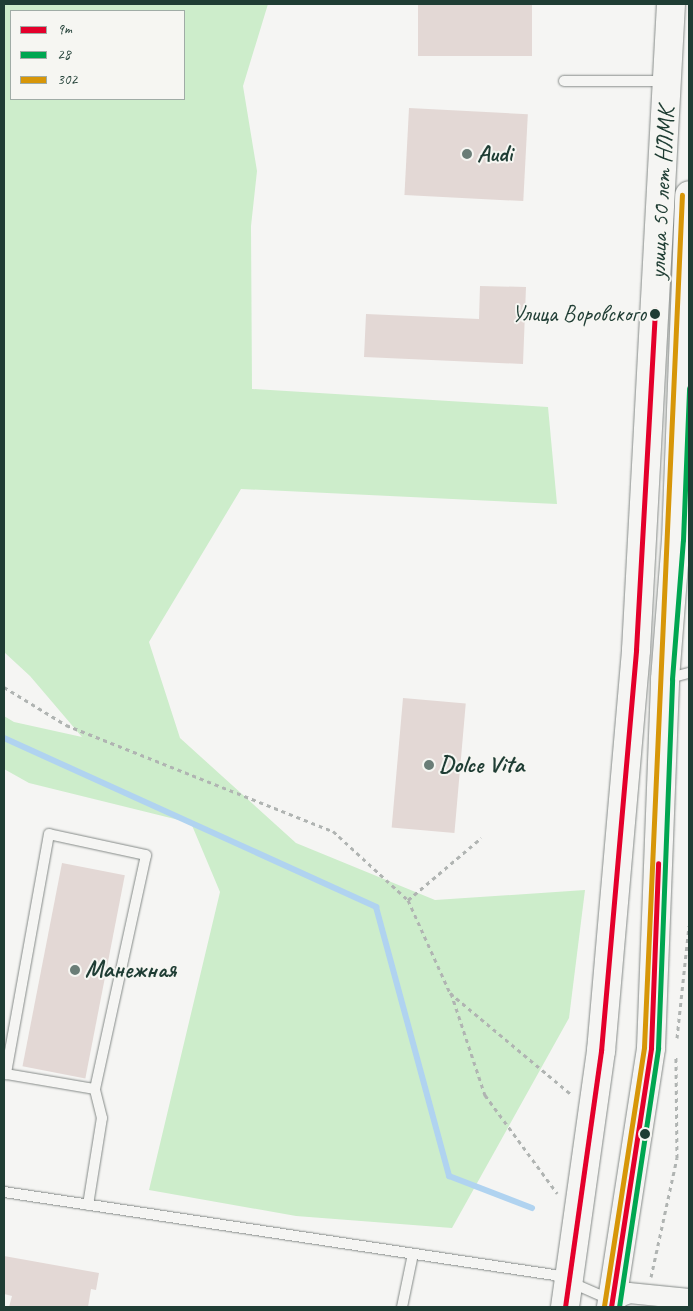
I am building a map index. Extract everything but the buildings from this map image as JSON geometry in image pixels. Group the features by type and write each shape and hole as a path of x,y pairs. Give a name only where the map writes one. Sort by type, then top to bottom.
{"main road":[{"name":"улица 50 лет НЛМК","path":"565,1307 601,1051 635,660 671,4"},
{"name":"улица 50 лет НЛМК","path":"611,1304 651,1048 677,676 684,483 689,196"}],"street":[{"path":"611,1304 629,1293 679,1302"}],"lane":[{"path":"564,81 668,82"},
{"path":"88,1204 102,1118 95,1089 146,855 49,834 6,1074 95,1089"},
{"path":"4,1192 569,1279 611,1304"},
{"path":"402,1307 413,1254"}],"path":[{"path":"4,687 66,725 333,831 408,900 450,993 485,1096 556,1190 557,1200"},
{"path":"408,900 481,838"},
{"path":"676,1043 689,926"},
{"path":"450,993 577,1099"},
{"path":"647,1295 677,1158 676,1052"}],"green space":[{"path":"4,4 268,4 243,86 257,171 251,226 252,389 548,407 557,504 241,489 149,642 180,738 296,843 435,900 585,890 569,1018 452,1228 296,1216 149,1190 220,892 191,823 29,783 4,769 4,716 14,722 82,737 30,676 4,652"}],"waterway":[{"path":"4,738 376,907 449,1176 532,1208"}],"transit line":[{"name":"302","path":"604,1306 644,1047 682,195"},
{"name":"9т","path":"565,1307 601,1051 636,650 655,310"},
{"name":"28","path":"619,1307 658,1048 672,679 683,540 689,388"},
{"name":"9т","path":"611,1307 651,1048 658,863"}],"place":[{"name":"Audi","path":"467,154"},
{"name":"Улица Воровского","path":"655,314"},
{"name":"Dolce Vita","path":"429,765"},
{"name":"Манежная","path":"75,970"}]}
